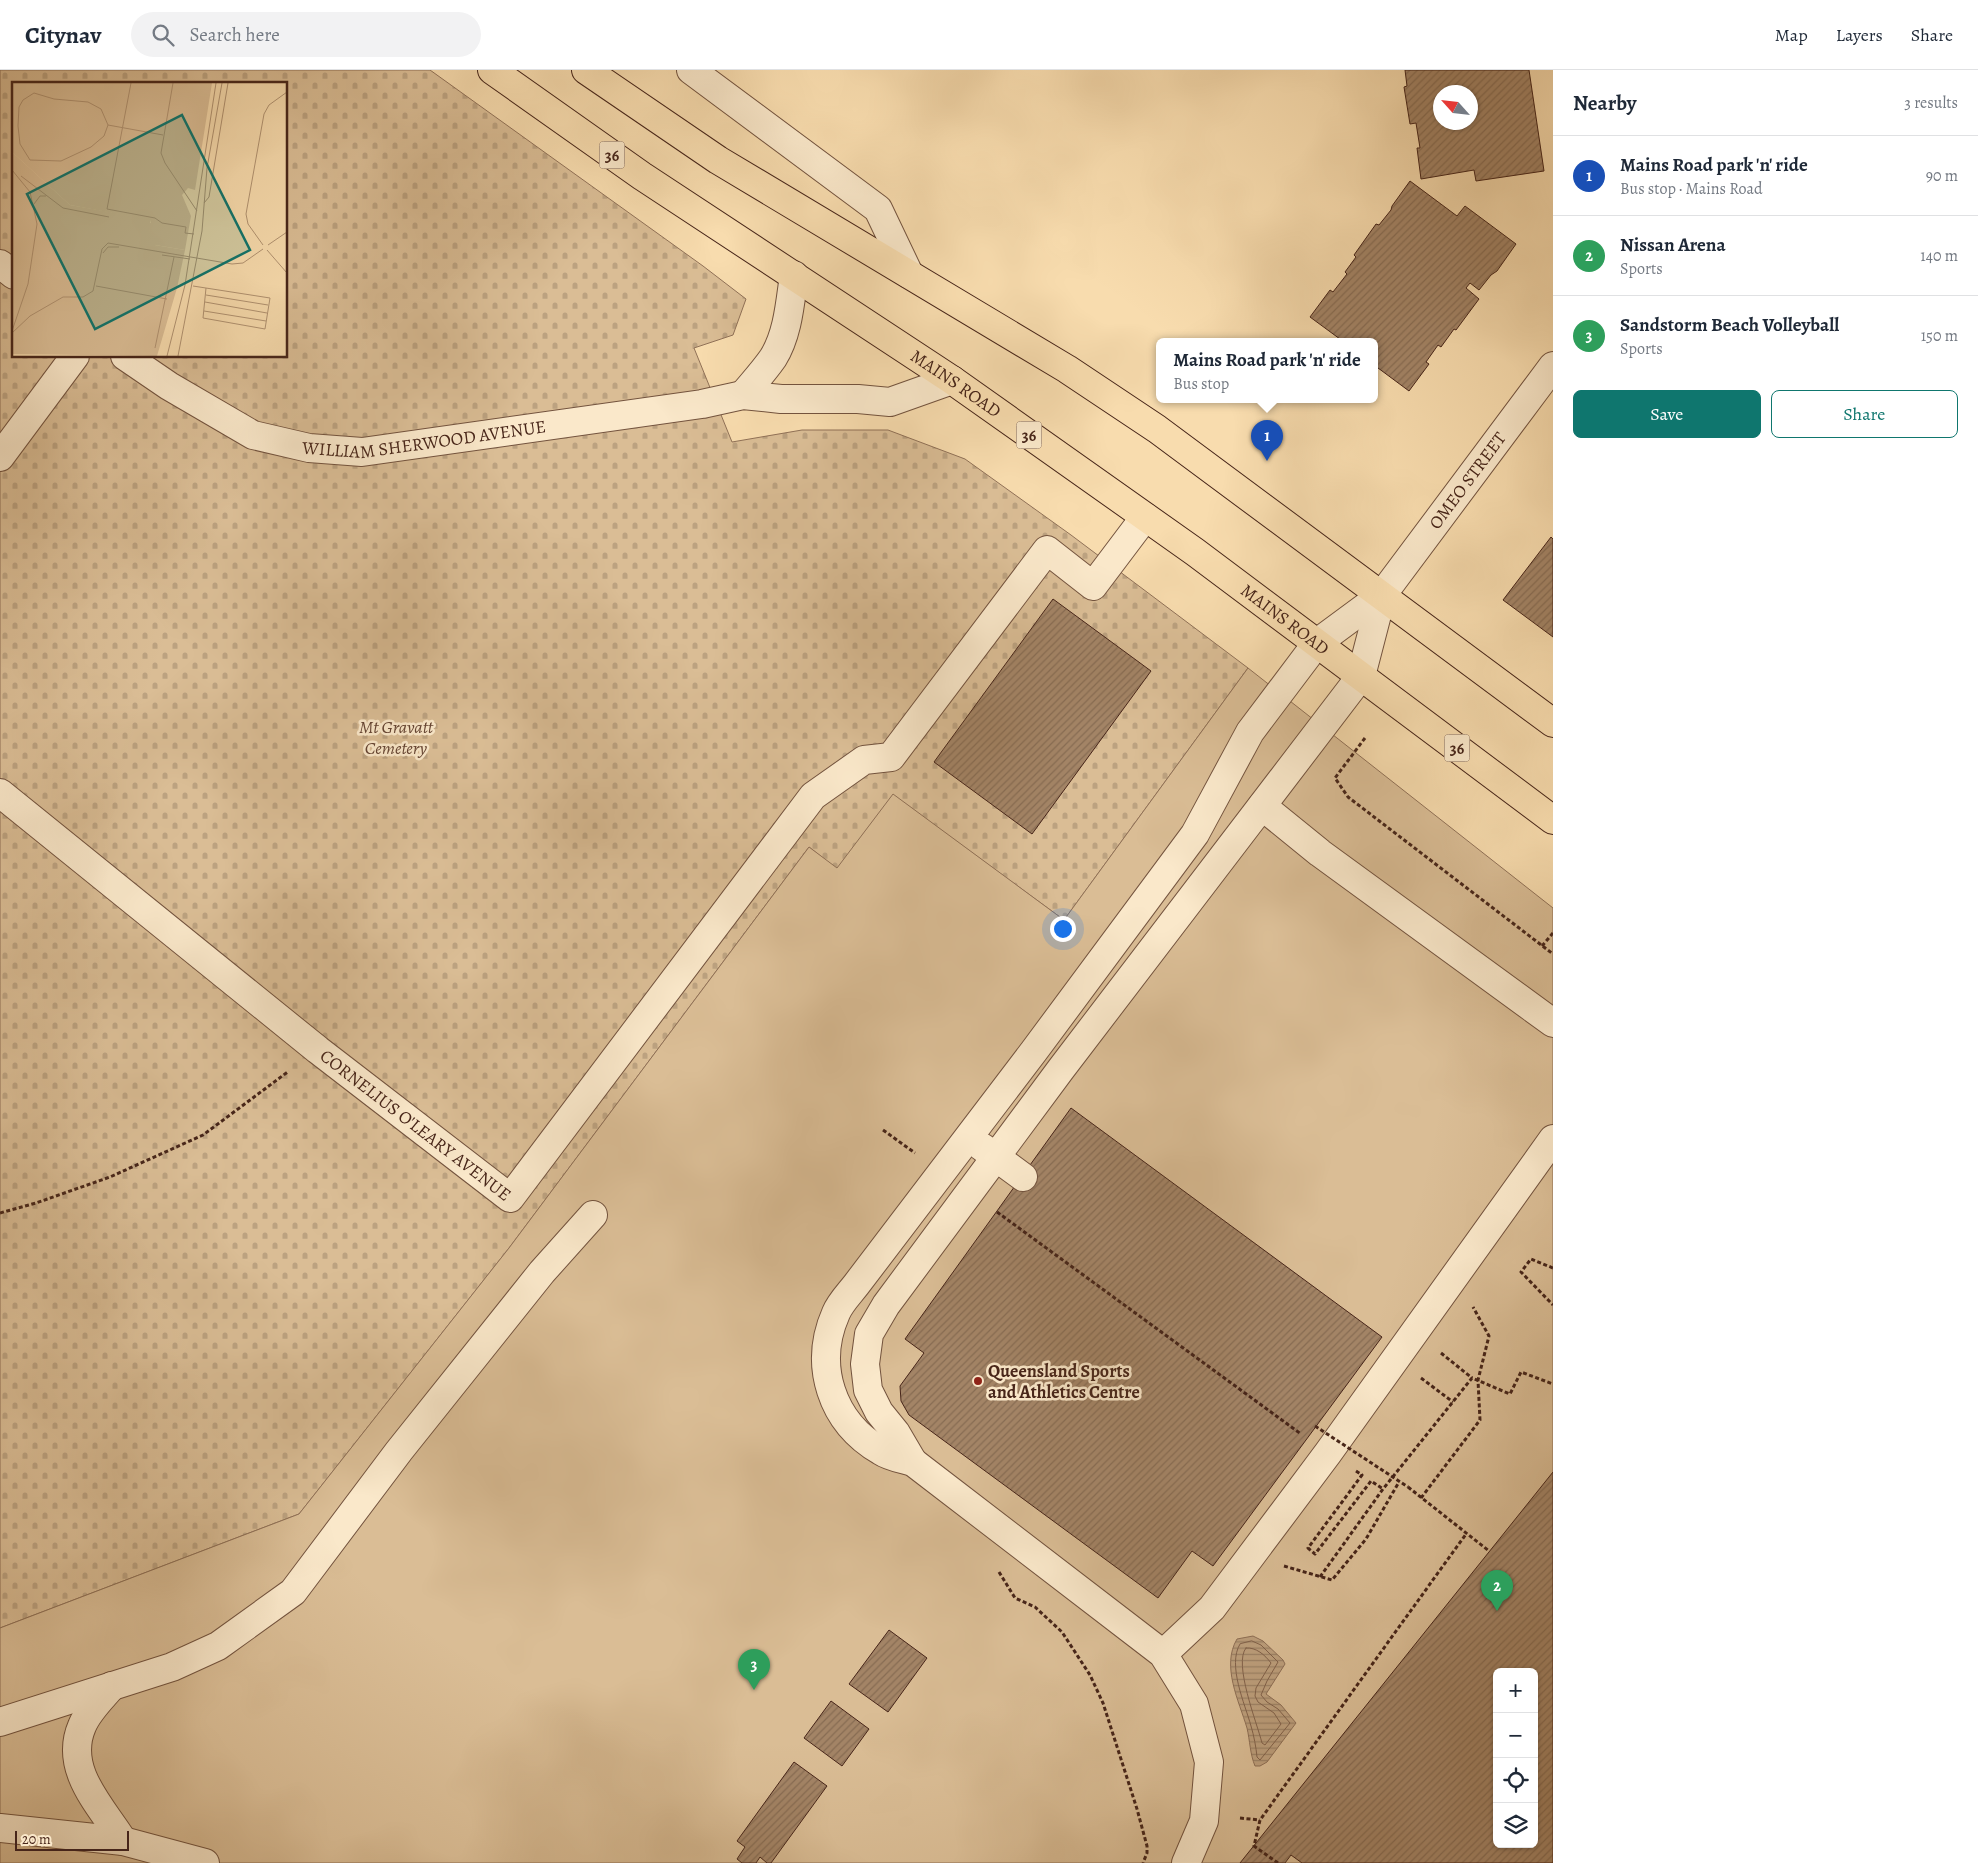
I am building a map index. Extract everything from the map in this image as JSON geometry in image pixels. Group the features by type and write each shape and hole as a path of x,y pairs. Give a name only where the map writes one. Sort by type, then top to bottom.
{"main road":[{"name":"MAINS ROAD","path":"492,70 642,176 952,380 1145,517 1553,820"},
{"path":"586,70 718,160 1067,369 1157,428 1553,723"}],"street":[{"path":"691,70 878,209 909,274"},
{"path":"0,264 12,273"},
{"path":"743,395 773,357 782,339 790,309 794,275"},
{"path":"0,457 74,358"},
{"name":"WILLIAM SHERWOOD AVENUE","path":"127,358 169,386 253,435 308,448 362,452 702,404 743,395 781,399 858,399 890,402 952,380"},
{"name":"OMEO STREET","path":"1382,595 1553,366"},
{"name":"CORNELIUS O'LEARY AVENUE","path":"0,793 318,1050 510,1198 813,796 864,760 891,756 1047,550 1093,586 1145,517"},
{"path":"1186,1863 1204,1821 1209,1762 1194,1704 1163,1654 913,1462 882,1452 856,1433 837,1406 826,1375 826,1343 836,1311 1195,834 1250,732 1317,643 1382,595"},
{"path":"913,1462 896,1433 879,1412 868,1390 865,1364 869,1334 886,1304 1360,676 1382,595"},
{"path":"1262,806 1320,853 1553,1023"},
{"path":"968,1137 1023,1176"},
{"path":"1163,1654 1212,1608 1328,1453 1553,1139"},
{"path":"0,1722 172,1667 218,1646 293,1592 424,1420 542,1272 593,1215"},
{"path":"112,1686 95,1706 82,1727 76,1751 83,1780 92,1798 107,1816 123,1841"},
{"path":"0,1828 123,1841 206,1863"}],"path":[{"path":"1365,738 1335,778 1348,797 1553,954"},
{"path":"1542,946 1553,933"},
{"path":"0,1213 36,1203 110,1177 204,1135 318,1050"},
{"path":"970,1192 1328,1453 1362,1475 1308,1548 1315,1554 1371,1481 1383,1489"},
{"path":"1553,1268 1531,1259 1521,1272 1553,1304"},
{"path":"1421,1498 1480,1420 1478,1380 1489,1336 1471,1303"},
{"path":"1437,1349 1472,1378 1510,1394 1521,1372 1553,1384"},
{"path":"1418,1376 1453,1402"},
{"path":"1320,1576 1383,1489 1472,1378"},
{"path":"1315,1426 1408,1488 1489,1551"},
{"path":"1279,1564 1332,1580 1360,1546 1399,1482"},
{"path":"1278,1863 1254,1846 1260,1820 1466,1534"},
{"path":"995,1565 1015,1598 1035,1607 1062,1632 1090,1675 1103,1703 1137,1809 1147,1846 1146,1858 1143,1863"},
{"path":"1240,1818 1260,1820"}],"green space":[{"name":"Mt Gravatt Cemetery","path":"0,70 430,70 746,299 733,335 694,348 732,442 802,430 888,430 965,459 1071,535 1248,668 1064,920 893,795 837,869 809,847 509,1248 299,1514 0,1628"},
{"name":"Queensland Sports and Athletics Centre","path":"1248,668 1553,908 1553,1863 0,1863 0,1628 299,1514 509,1248 809,847 837,868 893,794 1064,920"}],"water":[{"path":"1253,1636 1263,1641 1285,1664 1266,1694 1281,1705 1296,1723 1267,1762 1260,1766 1255,1766 1253,1761 1247,1728 1236,1695 1231,1672 1233,1649 1237,1639"}],"building":[{"path":"1405,70 1529,70 1544,171 1476,181 1474,170 1421,179 1417,148 1420,148 1416,123 1410,124 1404,87 1407,86"},
{"path":"1410,181 1457,216 1465,206 1516,244 1497,271 1491,275 1479,290 1470,283 1466,288 1479,299 1441,347 1438,345 1426,362 1429,364 1409,391 1378,368 1378,338 1339,338 1310,317 1330,290 1333,292 1347,274 1345,272 1356,257 1354,255 1376,224 1379,225 1391,210"},
{"path":"1551,537 1553,539 1553,637 1503,600"},
{"path":"1053,599 1151,671 1032,834 934,762"},
{"path":"1071,1108 1382,1337 1213,1566 1192,1551 1158,1598 909,1415 901,1401 900,1386 924,1353 905,1339"},
{"path":"1553,1472 1553,1863 1302,1863 1291,1855 1285,1863 1240,1863"},
{"path":"889,1630 927,1658 888,1712 849,1684"},
{"path":"831,1701 869,1729 842,1766 804,1738"},
{"path":"794,1762 827,1786 771,1863 767,1863 760,1857 756,1863 742,1863 737,1859 745,1847 737,1841"}],"place":[{"name":"Mains Road park 'n' ride","path":"1267,461"},
{"name":"Queensland Sports and Athletics Centre","path":"978,1381"},
{"name":"Nissan Arena","path":"1497,1611"},
{"name":"Sandstorm Beach Volleyball","path":"754,1690"}]}
